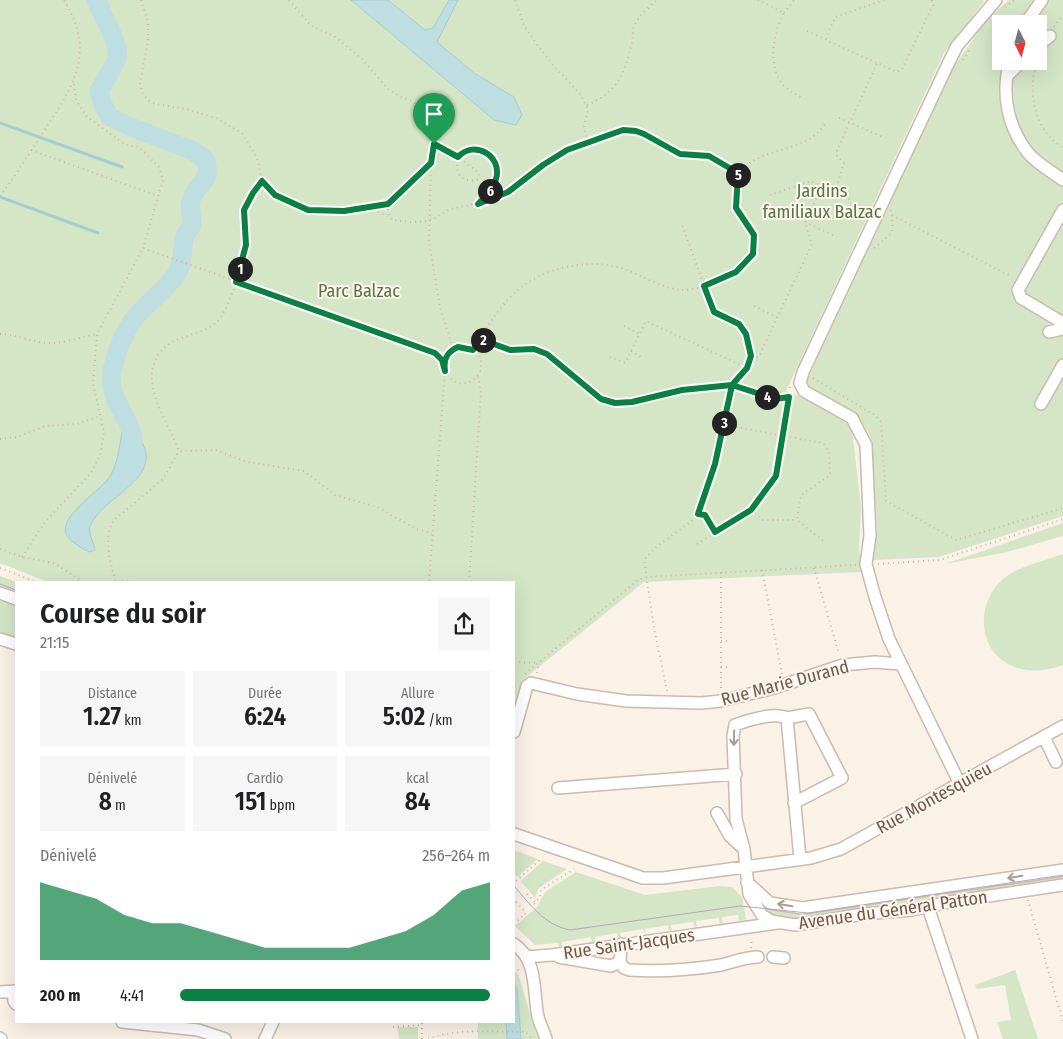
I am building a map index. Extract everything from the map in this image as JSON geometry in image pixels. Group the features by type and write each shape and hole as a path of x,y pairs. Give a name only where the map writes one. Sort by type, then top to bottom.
{"street":[{"path":"960,784 900,664 881,618 866,564 870,536 866,445 852,418 804,391 800,383 803,372 957,46 996,0"},
{"path":"1032,15 1042,0"},
{"path":"1008,70 1006,77 1007,112 1016,132 1029,154 1063,180"},
{"path":"1006,77 1013,70"},
{"path":"1063,210 1018,290 1021,298 1063,323"},
{"path":"1049,332 1063,329"},
{"path":"1041,404 1063,365"},
{"path":"0,593 15,599"},
{"path":"0,639 15,644"},
{"name":"Rue Marie Durand","path":"515,728 525,689 531,683 610,699 701,703 721,701 774,688 843,665 875,662 900,664"},
{"path":"794,803 842,778 809,714 787,718 794,803 800,859"},
{"name":"Avenue du Général Patton","path":"787,718 781,715 735,725 733,736 736,774 736,819 744,849 749,894 762,914 777,923 795,925 928,907 1063,885"},
{"name":"Rue Montesquieu","path":"515,834 642,878 663,878 824,855 841,849 1063,726"},
{"path":"1044,737 1056,762"},
{"path":"558,788 736,774"},
{"path":"717,813 730,836 744,849"},
{"name":"Avenue du Général Patton","path":"747,882 770,903 802,908 1063,870"},
{"path":"928,907 972,1039"},
{"path":"751,931 762,914"},
{"name":"Rue Saint-Jacques","path":"526,957 552,956 621,944 751,931 777,923"},
{"path":"621,944 620,962 624,968 629,970 661,972 723,964 746,957 758,957"},
{"path":"515,945 526,957 534,978 538,1017 546,1039"},
{"path":"552,956 611,966 620,962"},
{"path":"0,992 15,992"},
{"path":"132,1023 198,1030 225,1039"},
{"path":"265,1039 273,1023"}],"path":[{"path":"22,558 45,522 90,474 100,456 104,432 93,384 97,334 143,248 163,180 159,167 139,147 126,145 88,117 76,100 74,83 81,46 76,26 64,0"},
{"path":"140,0 148,22 148,41 140,84 142,92 148,100 156,104 186,109 216,118 242,133 257,157 262,181 275,195 308,210 344,211 388,204 431,163"},
{"path":"289,0 311,26 334,36 362,59 388,89 412,101 427,112 434,128 429,242 440,307 452,349"},
{"path":"515,0 524,26 553,65 576,87 587,105 584,125 587,142"},
{"path":"587,105 597,101 620,82 635,25 646,10 658,0"},
{"path":"758,0 784,13"},
{"path":"794,0 784,13 775,41 777,72 784,85 804,99"},
{"path":"827,40 826,35 834,18 884,0"},
{"path":"998,13 1014,0"},
{"path":"806,31 895,71 902,69 933,1"},
{"path":"960,65 973,44"},
{"path":"835,192 844,163 837,156 837,150 877,64"},
{"path":"1036,70 1032,92 1035,112 1044,130 1063,148"},
{"path":"0,196 74,83"},
{"path":"839,118 885,138"},
{"path":"738,173 756,160 811,139 821,131 825,124"},
{"path":"367,207 400,222 429,221 450,209 478,204 508,192 554,157 587,142 623,130 636,131 680,154 709,156 738,173"},
{"path":"434,144 458,157 478,172 480,178 474,181 462,179 457,169 458,157 465,151 476,148 486,152 495,161 498,173 496,181 478,204"},
{"path":"31,150 158,196"},
{"path":"473,350 502,305 522,286 543,274 566,267 592,264 622,268 678,291 704,286 736,272 753,254 754,235 736,208 738,173"},
{"path":"179,451 155,396 152,378 155,361 166,345 219,320 230,302 246,245 244,210 262,181"},
{"path":"770,195 811,181 851,200"},
{"path":"669,698 644,560 655,548 697,517 715,464 732,385 760,354 812,244 805,222 822,186"},
{"path":"388,204 389,216"},
{"path":"873,248 889,237 895,225 891,208"},
{"path":"892,215 1022,282"},
{"path":"805,222 837,237"},
{"path":"682,224 714,312 743,327 751,356 747,368"},
{"path":"143,248 435,353 442,360 448,376 458,382 469,382 478,375"},
{"path":"754,306 778,318"},
{"path":"610,356 625,363 646,321 747,368"},
{"path":"624,326 640,334"},
{"path":"0,334 9,334 44,343 58,343 97,334"},
{"path":"480,339 510,350 534,349 547,354 601,399 615,403 632,402 682,390 732,385 775,399 789,397"},
{"path":"429,581 445,359 452,349 463,346 473,350 481,364 478,375 482,391 469,581"},
{"path":"631,351 644,358"},
{"path":"813,374 812,378 819,384 876,416 881,422 886,501 956,540 1063,508"},
{"path":"697,544 751,510 776,476 790,387"},
{"path":"0,439 18,437 45,426 77,424 100,416"},
{"path":"731,426 823,442 829,452 830,475 801,495 797,520"},
{"path":"179,451 216,450 247,462 304,471 335,495 377,506 416,529 432,533"},
{"path":"114,581 109,556 108,534 113,521 163,479 179,451"},
{"path":"751,510 763,520 797,520 825,542"},
{"path":"698,514 705,515 715,532"},
{"path":"866,564 940,560 1063,519"},
{"path":"0,549 22,558 54,562 82,581"},
{"path":"536,678 539,663 638,580 647,577 854,565"},
{"path":"0,568 33,581"},
{"path":"814,568 840,657"},
{"path":"762,570 782,678"},
{"path":"721,572 721,695"},
{"path":"721,641 728,641"},
{"path":"515,662 539,663"},
{"path":"721,667 728,667"},
{"path":"516,881 541,859"},
{"path":"527,894 535,904 540,897 541,890 574,869"},
{"path":"1027,898 1063,1022"},
{"path":"515,923 526,912 516,902"},
{"path":"746,957 752,947 751,931"},
{"path":"393,1027 422,1024 422,1039"},
{"path":"428,1039 442,1033 504,1032 526,1032 532,1039"}],"green space":[{"name":"Parc Balzac","path":"0,0 985,0 944,53 786,391 825,406 852,428 861,508 859,548 862,572 644,582 524,679 515,708 515,581 45,581 0,563"},
{"path":"1009,0 1063,0 1063,516 939,557 873,560 877,526 871,439 866,429 853,414 810,388 807,380 955,65 988,18"},
{"path":"1063,523 1063,536 1007,552 945,564"},
{"path":"1063,554 1063,665 1035,671 1018,668 1004,662 994,653 984,628 987,602 994,590 1009,574"},
{"path":"0,576 15,581 15,593 0,587"},
{"path":"0,597 15,604 15,649 0,642"},
{"path":"515,850 538,859 517,877 515,874"},
{"path":"543,861 567,869 539,888 535,898 521,881"},
{"path":"576,872 645,895 720,886 732,887 742,897 746,919 739,921 738,915 722,917 723,925 720,925 719,918 696,921 697,929 695,929 693,922 671,925 672,933 669,933 668,925 645,929 646,937 643,929 620,933 621,940 618,941 617,933 595,937 595,944 593,945 591,937 562,942 563,949 560,950 558,943 535,945 515,926 537,907 545,892"},
{"path":"1063,872 1063,882 915,904 914,895"},
{"path":"907,896 908,905 796,921 772,916 761,905 796,910"},
{"path":"1015,970 1038,1039 1003,1039 997,1022 1011,1020 1005,985 977,989 975,985"},
{"path":"515,972 518,974 538,1039 478,1039 478,1023 515,1023"},
{"path":"397,1027 418,1027 418,1039 399,1039"}],"water":[{"path":"351,0 388,0 425,30 433,28 449,0 458,0 437,42 474,73 514,97 522,115 516,125 494,120"},
{"path":"122,430 128,431 141,441 146,454 145,466 138,477 96,516 90,527 90,536 95,550 90,552 73,542 66,534 66,526 70,517 111,475 117,459"},
{"path":"515,985 517,989 521,1039 507,1039 506,1023 515,1023"}],"waterway":[{"path":"96,0 112,34 117,51 115,63 99,91 103,105 110,117 191,150 206,160 207,168 205,179 191,200 192,225 185,236 179,269 169,284 131,323 114,363 111,383 116,400 129,424 132,434 131,457"},
{"path":"0,123 122,167"},
{"path":"0,197 98,233"}],"tram line":[{"path":"0,584 15,590"},
{"path":"515,887 545,919 570,930 740,906 808,913 1063,875"}],"route":[{"path":"434,144 431,163 388,204 344,211 324,212 308,210 275,195 262,181 244,210 246,245 236,282 435,353 442,360 445,371 445,359 452,349 463,346 473,350 480,339 510,350 534,349 547,354 559,365 569,370 576,379 601,399 615,403 632,402 682,390 732,385 715,464 698,514 705,515 715,532 751,510 776,476 789,397 775,399 732,385 747,368 751,356 746,334 743,327 739,324 714,312 704,286 736,272 744,266 753,254 754,235 736,208 735,193 738,173 709,156 680,154 644,134 623,130 567,150 554,157 508,192 478,204 496,181 498,173 495,161 481,149 470,149 458,157 451,155 434,144"}],"park label":[{"name":"Jardins familiaux Balzac","path":"822,201"}]}
